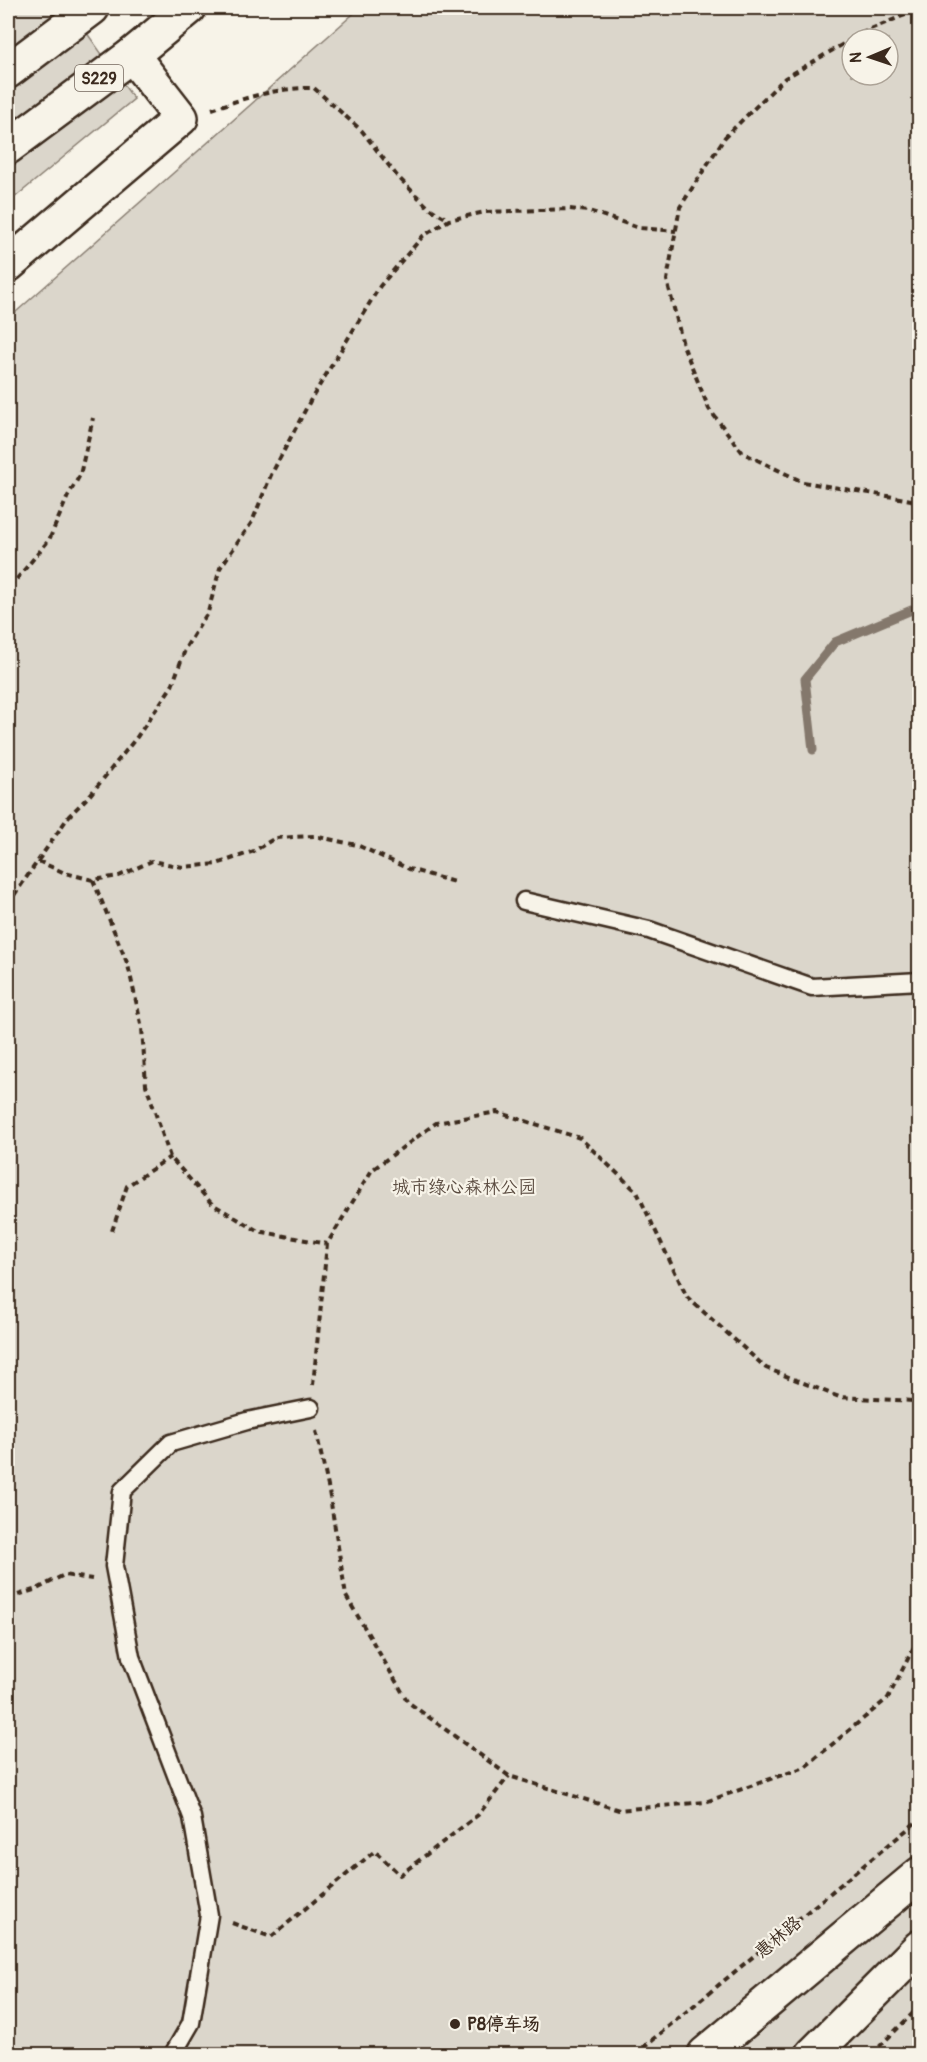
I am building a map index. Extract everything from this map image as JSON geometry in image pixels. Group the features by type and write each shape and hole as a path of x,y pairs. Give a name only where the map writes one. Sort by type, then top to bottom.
{"main road":[{"path":"8,71 92,8"},
{"name":"S229","path":"8,147 132,55 189,8"},
{"path":"8,265 181,118 132,55"},
{"path":"705,2055 920,1874"},
{"path":"813,2055 920,1947"}],"lane":[{"path":"524,901 649,930 812,987 920,981"},
{"path":"173,2055 191,2024 208,1915 192,1817 131,1657 114,1566 122,1491 171,1443 247,1421 311,1408"}],"path":[{"path":"875,27 920,9"},
{"path":"840,46 785,78 725,136 680,207 667,280 683,345 709,409 743,453 803,482 920,503"},
{"path":"181,118 249,97 296,87 314,88 362,131 397,176 429,208 449,220"},
{"path":"8,904 69,816 90,795 137,737 172,686 186,647 208,612 220,568 252,522 271,475 310,401 380,286 423,236 449,220 485,212 569,209 589,211 639,228 676,231"},
{"path":"8,585 15,581 49,540 80,475 93,418"},
{"path":"38,861 64,873 93,880 119,876 152,861 183,867 218,864 254,851 276,838 314,836 357,845 409,869 454,882"},
{"path":"93,880 128,965 142,1028 146,1085 170,1157 212,1204 258,1230 327,1244"},
{"path":"913,1401 839,1397 766,1368 687,1297 638,1192 580,1138 497,1112 436,1123 372,1170 327,1244 311,1408 329,1491 345,1596 408,1702 509,1776 619,1810 705,1802 805,1767 888,1698 920,1635"},
{"path":"112,1231 127,1186 170,1157"},
{"path":"920,1387 913,1401 920,1426"},
{"path":"8,1598 37,1589 64,1575 92,1579 114,1566"},
{"path":"208,1915 271,1937 375,1851 400,1875 478,1815 509,1776"},
{"name":"惠林路","path":"635,2055 920,1819"},
{"path":"872,2055 920,2006"}],"green space":[{"path":"8,8 69,8 134,99 8,203"},
{"name":"城市绿心森林公园","path":"360,8 919,8 919,2054 8,2054 8,319"}],"waterway":[{"path":"920,328 920,347"},
{"path":"813,750 805,679 835,642 920,605"}],"place":[{"name":"P8停车场","path":"455,2024"}]}
